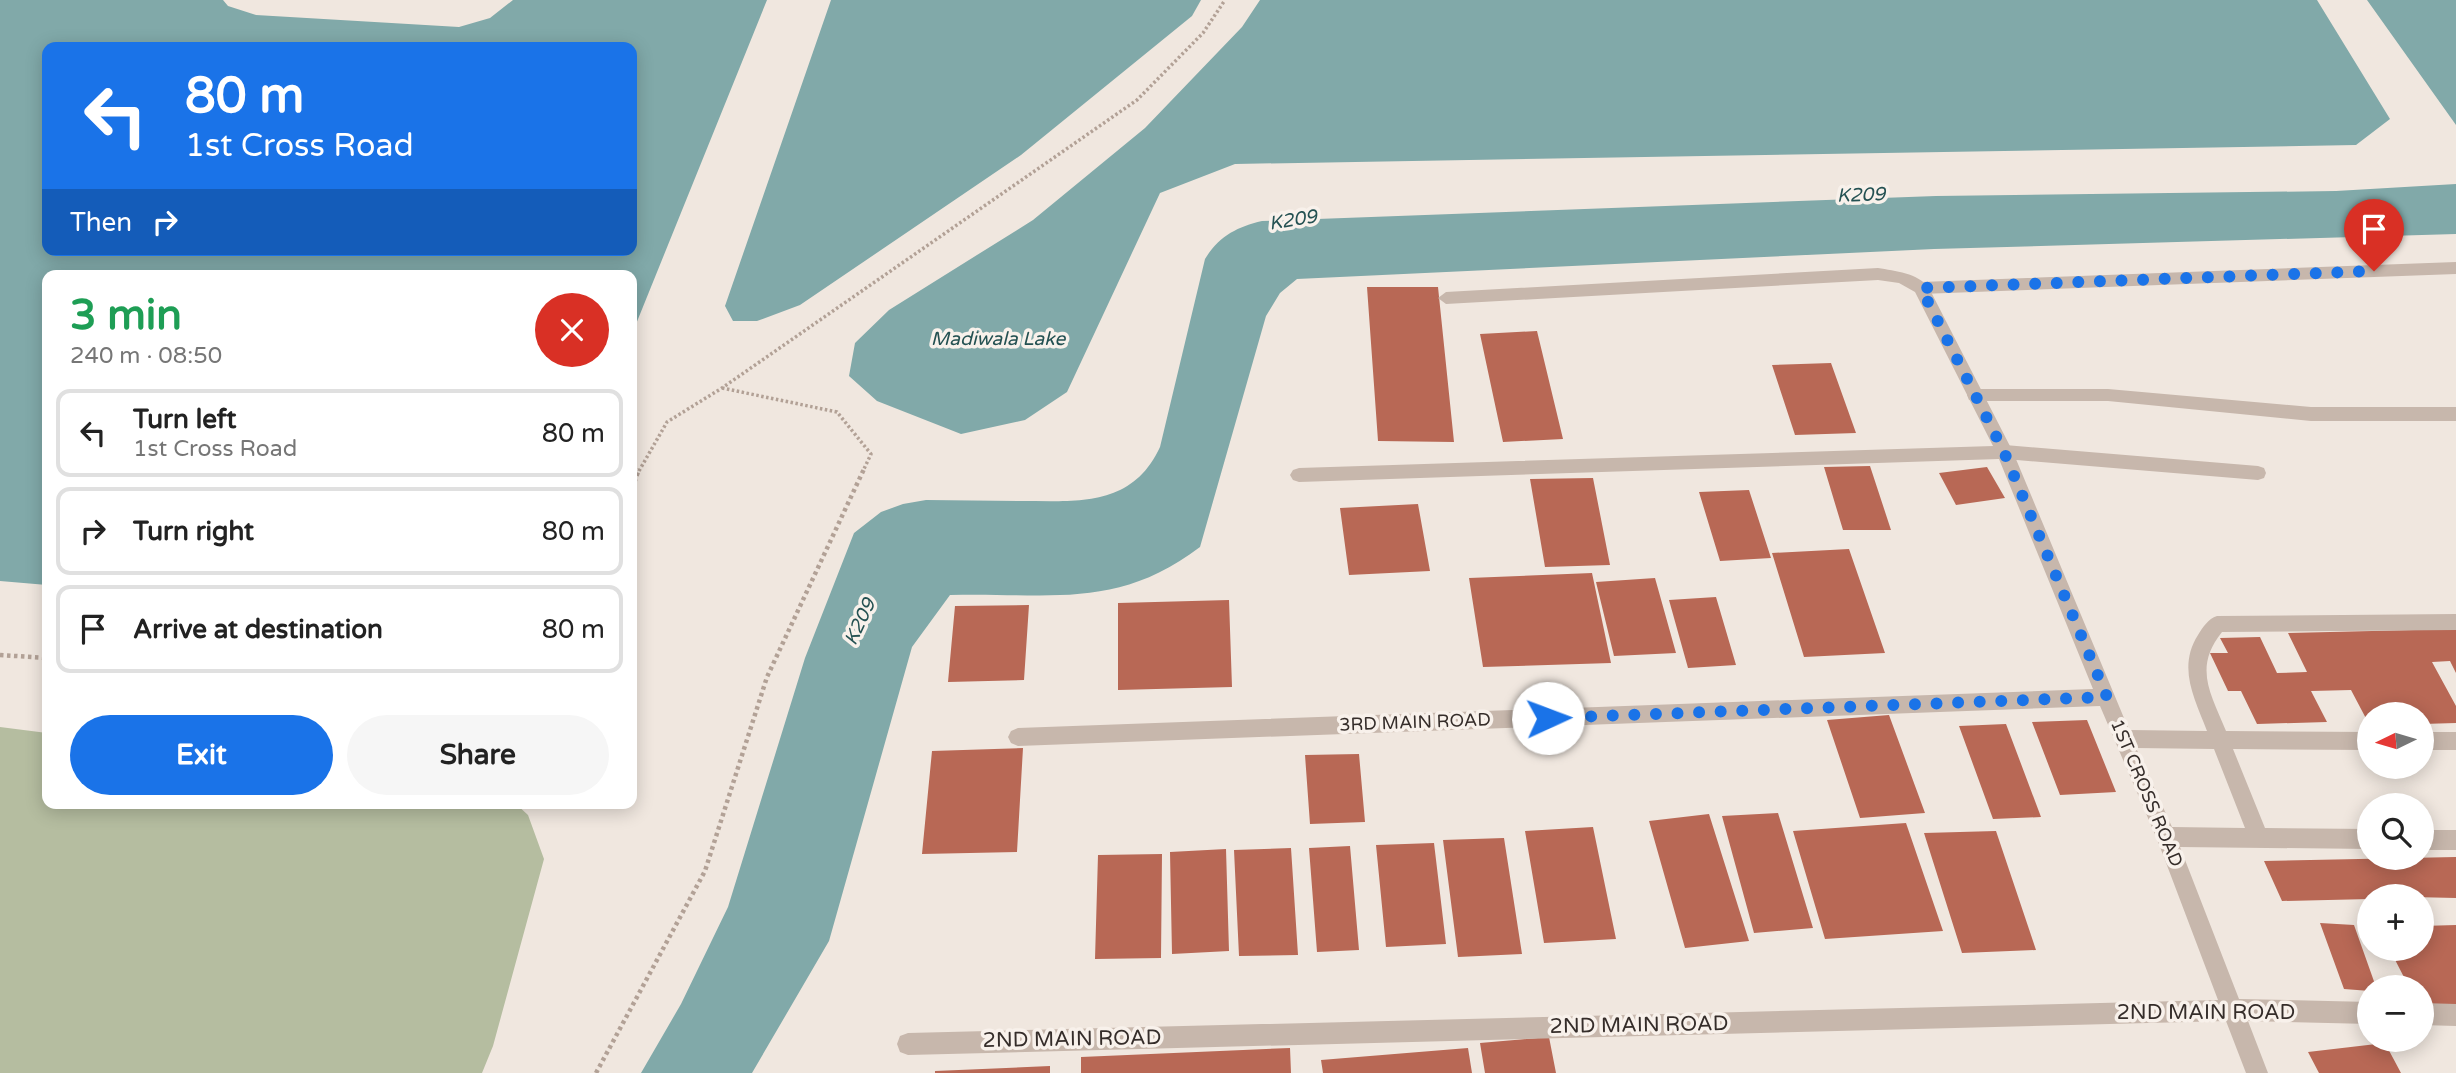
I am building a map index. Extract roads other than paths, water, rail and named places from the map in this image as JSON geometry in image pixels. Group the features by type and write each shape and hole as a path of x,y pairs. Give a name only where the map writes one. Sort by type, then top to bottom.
{"street":[{"path":"1446,298 1878,274 1902,278 1921,288 2456,268"},
{"name":"1ST CROSS ROAD","path":"1921,288 2004,452 2166,837 2258,1073"},
{"path":"1975,395 2108,395 2311,414 2456,414"},
{"path":"1298,475 2004,452 2258,473"},
{"path":"2259,838 2197,684 2195,663 2199,645 2217,624 2456,622"},
{"name":"3RD MAIN ROAD","path":"1018,737 2107,697"},
{"path":"2124,739 2357,741"},
{"path":"2434,741 2456,741"},
{"path":"2166,837 2357,839"},
{"path":"2434,840 2456,840"},
{"name":"2ND MAIN ROAD","path":"908,1044 2233,1010 2357,1013"},
{"path":"2434,1014 2456,1015"}],"water":[{"path":"0,0 223,0 228,6 256,15 459,27 490,18 513,0 767,0 637,322 637,270 42,270 42,585 0,581"},
{"path":"831,0 1201,0 1192,16 1021,155 800,305 757,321 733,321 725,306"},
{"name":"Madiwala Lake","path":"1260,0 2317,0 2390,119 2356,145 1235,164 1160,193 1067,392 1025,420 961,434 877,401 849,376 855,343 889,310 1033,220 1145,128 1242,27"},
{"path":"2367,0 2456,0 2456,125"},
{"name":"K209","path":"2456,184 2456,234 1934,249 1297,279 1280,293 1266,316 1200,547 1169,567 1139,581 1110,590 1050,595 950,595 912,647 829,941 752,1073 641,1073 681,1004 728,907 805,658 854,533 881,512 903,504 926,500 1081,500 1118,491 1134,481 1148,467 1160,447 1205,259 1223,238 1245,226 1262,221 1936,196 2336,191"}]}
